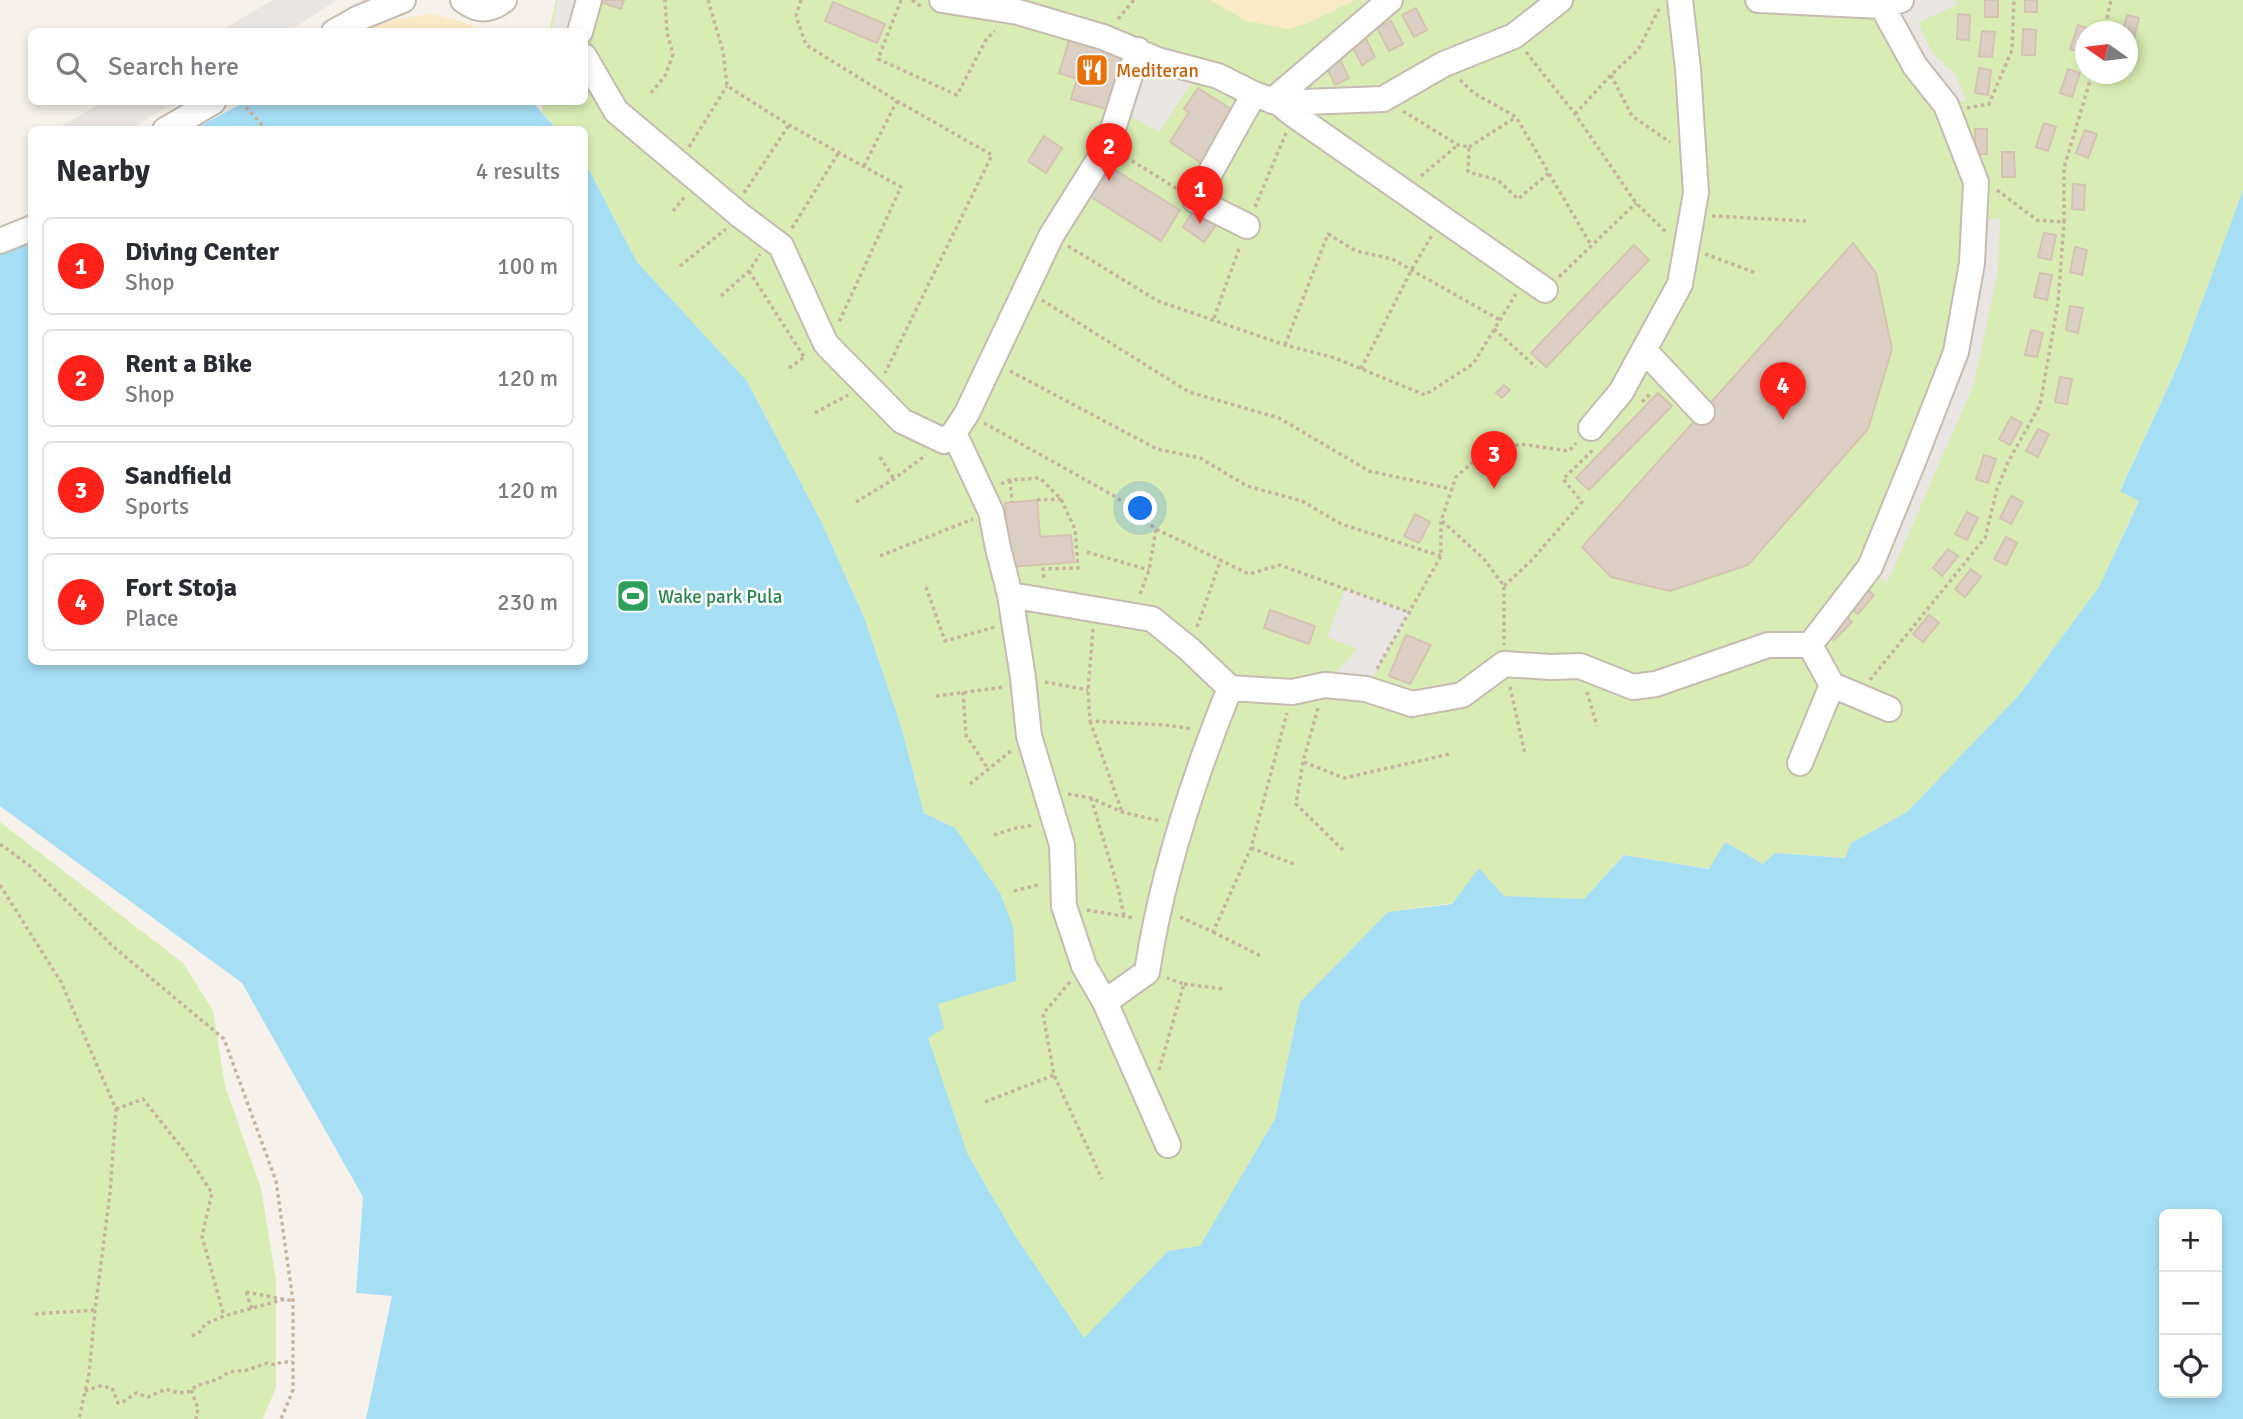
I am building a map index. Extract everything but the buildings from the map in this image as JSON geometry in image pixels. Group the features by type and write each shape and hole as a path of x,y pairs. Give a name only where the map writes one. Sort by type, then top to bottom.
{"street":[{"path":"463,0 479,9 496,7 505,0"},
{"path":"581,28 589,0"},
{"path":"942,0 1018,12 1103,37 1148,55 1218,76 1268,99 1536,284"},
{"path":"1247,226 1195,200 1268,99 1390,0"},
{"path":"1268,99 1383,99 1444,64 1514,36 1560,0"},
{"path":"1758,0 1891,3 1915,66 1946,106 1976,183 1972,263 1956,352 1870,567 1810,645"},
{"path":"342,28 394,2"},
{"path":"1597,434 1680,285 1696,193 1688,69 1671,3"},
{"path":"955,429 992,362 1051,236 1108,145 1129,82 1148,55"},
{"path":"588,63 616,111 737,213 776,242 825,342 870,390 902,421 955,429"},
{"path":"172,126 208,105"},
{"path":"0,242 28,230"},
{"path":"1644,350 1702,412"},
{"path":"955,429 996,502 1030,736 1062,845 1064,906 1084,966 1105,1002 1168,1145"},
{"path":"1010,595 1152,619 1230,688 1292,692 1325,685 1366,689 1412,704 1462,695 1504,664 1580,666 1633,687 1656,684 1768,645 1810,645"},
{"path":"1810,645 1841,689 1889,709"},
{"path":"1105,1002 1147,972 1157,914 1181,825 1230,688"},
{"path":"1800,763 1841,689"}],"path":[{"path":"651,93 666,76 673,54 667,33 665,0"},
{"path":"679,164 727,86 723,51 708,0"},
{"path":"801,0 796,16 806,45 992,155 870,390 815,413"},
{"path":"901,0 878,59 957,95 987,38 1018,12"},
{"path":"1948,111 1989,104 2012,50 2014,0"},
{"path":"2106,21 2111,0"},
{"path":"1575,114 1637,50 1656,12 1671,3"},
{"path":"1514,36 1575,114 1636,203 1686,249 1756,272"},
{"path":"1444,64 1474,93 1516,117 1591,245"},
{"path":"1611,75 1632,117 1694,157"},
{"path":"1841,689 1872,679 1985,538 1997,488 2040,405 2058,303 2064,222 2064,167 2089,84"},
{"path":"727,86 789,125 901,187 828,346"},
{"path":"1383,99 1458,145 1469,147 1516,117"},
{"path":"864,166 897,101"},
{"path":"244,105 263,126"},
{"path":"680,266 737,213 789,125"},
{"path":"1108,145 1195,200"},
{"path":"1403,191 1458,145"},
{"path":"1469,147 1468,172 1498,180 1518,200 1549,173"},
{"path":"721,296 776,242 839,152"},
{"path":"1976,183 1996,190 2037,220 2064,222"},
{"path":"1051,236 1158,301 1286,345 1335,358 1425,395 1473,363 1500,320 1536,284 1591,245 1636,203"},
{"path":"1692,215 1806,221"},
{"path":"1361,369 1412,269 1442,219"},
{"path":"1286,345 1328,234 1356,251 1392,259 1500,320"},
{"path":"749,271 804,357"},
{"path":"1026,290 1189,393 1279,418 1368,471 1452,489"},
{"path":"1494,329 1536,367"},
{"path":"992,362 1157,449 1200,458 1247,486 1303,501 1341,524 1441,555"},
{"path":"1642,402 1652,392"},
{"path":"856,502 894,479 955,429 1116,498 1156,528 1250,574 1280,565 1410,613"},
{"path":"1366,689 1441,555 1441,521 1456,477 1480,456 1520,444 1569,451 1597,434"},
{"path":"1504,586 1532,560 1582,502 1563,479 1597,434"},
{"path":"880,457 894,479"},
{"path":"1010,480 1040,478 1061,499 1075,529 1077,568 1043,567 1045,601"},
{"path":"996,502 1010,480"},
{"path":"882,555 996,502 1010,480"},
{"path":"1037,500 1061,499"},
{"path":"1441,521 1484,559 1504,586 1504,664 1525,754"},
{"path":"1133,616 1149,570 1156,528"},
{"path":"1087,552 1149,570"},
{"path":"1189,649 1220,559"},
{"path":"926,587 945,641 1014,622"},
{"path":"1095,610 1088,690 1090,721 1122,812"},
{"path":"1580,666 1597,726"},
{"path":"936,696 1024,681 1088,690"},
{"path":"1325,685 1303,762 1296,804 1344,851"},
{"path":"963,692 966,735 988,769"},
{"path":"1213,932 1251,848 1292,692"},
{"path":"1090,721 1166,725 1212,733"},
{"path":"970,784 1030,736"},
{"path":"1303,762 1344,778 1450,754"},
{"path":"1045,790 1091,798 1122,812 1181,825"},
{"path":"1091,798 1124,916"},
{"path":"994,835 1016,828 1054,822"},
{"path":"0,844 30,866 115,948 224,1039 275,1181 292,1301 293,1390 281,1419"},
{"path":"1251,848 1297,865"},
{"path":"1014,891 1063,878"},
{"path":"0,885 61,982 116,1109 110,1193 89,1374 79,1419"},
{"path":"1064,906 1124,916 1157,914 1213,932 1261,956"},
{"path":"1084,966 1043,1014 1054,1075 1102,1179"},
{"path":"1147,972 1184,984 1224,989"},
{"path":"1149,1102 1184,984"},
{"path":"985,1102 1054,1075"},
{"path":"116,1109 143,1098 186,1153 212,1193 202,1236 224,1316"},
{"path":"252,1309 246,1292 292,1301"},
{"path":"192,1336 201,1331 205,1324 224,1316 285,1299"},
{"path":"35,1314 95,1310"},
{"path":"85,1391 100,1386 112,1388 118,1402 122,1402 136,1393 148,1396 166,1389 179,1393 218,1379 229,1372 248,1370 268,1363 276,1365 293,1362"},
{"path":"191,1390 198,1408 196,1419"}],"green space":[{"path":"556,0 2243,0 2243,190 2180,361 2120,490 2139,500 2099,587 2019,695 1907,812 1851,843 1845,858 1775,853 1763,864 1725,842 1710,869 1624,855 1584,899 1504,896 1388,912 1300,1002 1275,1119 1200,1247 1168,1251 1084,1339 1016,1237 968,1155 927,1037 938,1004 955,828 924,813 901,726 864,617 821,521 747,381 637,262 588,168 588,126 554,126 542,112 543,105 588,105 588,28 550,28"},
{"path":"0,822 183,963 213,1011 225,1086 261,1188 276,1280 276,1387 263,1419 0,1419"}],"sand":[{"path":"1210,0 1355,0 1308,23 1287,29 1247,21"},
{"path":"432,14 478,28 372,28 378,21"}],"shaded area":[{"path":"273,0 337,0 294,28 225,28"},
{"path":"558,0 581,0 580,28 552,28"},
{"path":"1901,0 1955,0 1956,5 1918,23 1933,53 1955,74 1966,100 1946,105 1882,6"},
{"path":"1158,60 1200,71 1159,132 1119,110 1129,82"},
{"path":"98,105 171,105 135,126 61,126"},
{"path":"1974,219 2000,219 1998,271 1974,384 1887,583 1870,567 1956,352"},
{"path":"1345,589 1411,613 1366,689 1325,685 1357,649 1327,637"}],"water":[{"path":"239,105 535,105 554,126 200,126"},
{"path":"588,168 637,262 747,381 821,521 864,617 901,726 924,813 955,828 1000,893 1013,927 1016,981 938,1004 944,1028 928,1038 968,1155 1016,1237 1084,1338 1168,1251 1200,1246 1275,1119 1300,1002 1388,912 1452,904 1479,868 1504,896 1584,899 1624,855 1709,869 1725,842 1763,864 1775,853 1845,858 1851,843 1907,812 2019,695 2099,587 2139,501 2120,491 2180,361 2243,190 2243,1419 366,1419 392,1296 356,1293 363,1197 242,983 0,806 0,254 28,238 28,665 588,665"}],"place":[{"name":"Mediteran","path":"1092,70"},
{"name":"Rent a Bike","path":"1109,181"},
{"name":"Diving Center","path":"1200,224"},
{"name":"Fort Stoja","path":"1783,420"},
{"name":"Sandfield","path":"1494,489"},
{"name":"Wake park Pula","path":"633,596"}]}
